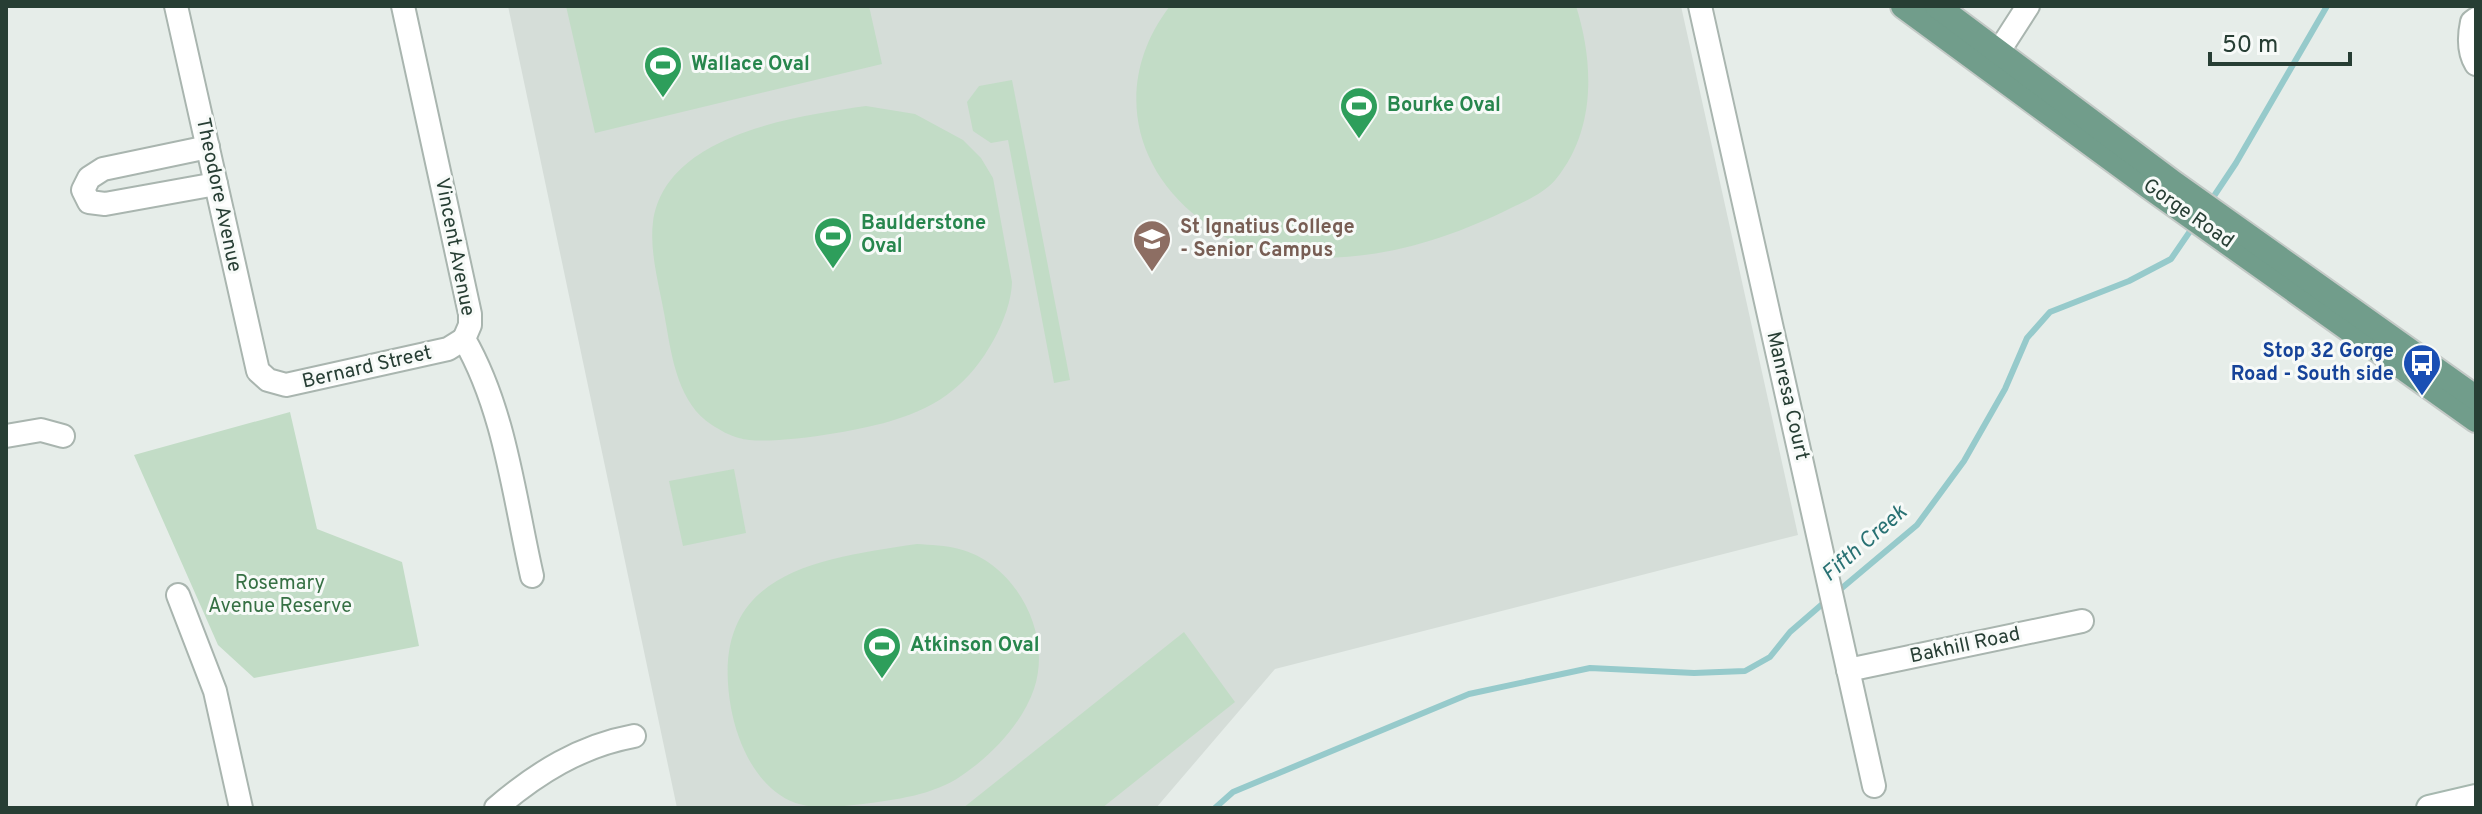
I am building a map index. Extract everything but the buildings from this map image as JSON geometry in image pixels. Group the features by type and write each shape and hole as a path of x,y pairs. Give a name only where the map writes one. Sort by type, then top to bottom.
{"main road":[{"name":"Gorge Road","path":"1903,6 1994,60 2476,420"},
{"name":"Gorge Road","path":"1937,6 1994,60"},
{"name":"Gorge Road","path":"2212,221 2476,398"},
{"path":"2429,808 2476,797"}],"street":[{"name":"Theodore Avenue","path":"176,6 250,342 258,371 268,380"},
{"name":"Vincent Avenue","path":"403,6 470,314 470,325 464,339 480,367 495,412 532,576"},
{"name":"Manresa Court","path":"1700,6 1874,786"},
{"path":"1994,60 2028,6"},
{"path":"2476,19 2472,22 2469,35 2476,64"},
{"path":"208,147 103,169 89,178 83,190 89,202 105,204 216,184"},
{"name":"Bernard Street","path":"268,380 286,385 306,382 448,349 464,339"},
{"path":"6,436 41,430 63,436"},
{"path":"178,595 215,691 241,808"},
{"name":"Bakhill Road","path":"1848,670 2082,621"},
{"path":"496,808 524,784 571,755 592,746 634,736"}],"shaded area":[{"name":"St Ignatius College - Senior Campus","path":"508,6 1681,6 1798,535 1275,669 1156,808 677,808"}],"green space":[{"name":"Wallace Oval","path":"566,6 869,6 882,64 595,133"},
{"name":"Bourke Oval","path":"1170,6 1576,6 1588,73 1585,118 1579,139 1569,160 1545,189 1505,211 1444,236 1413,246 1349,257 1285,255 1245,247 1212,228 1176,197 1158,173 1145,147 1138,119 1137,90 1142,62 1153,33"},
{"path":"1012,80 1070,380 1054,383 1008,140 991,143 973,131 967,102 979,86"},
{"name":"Baulderstone Oval","path":"866,106 915,114 963,140 981,158 993,178 1012,282 1001,326 984,356 964,381 940,400 917,412 880,424 816,436 753,440 732,436 701,416 685,393 674,366 656,273 652,234 663,192 682,168 707,149 738,135 805,116"},
{"name":"Rosemary Avenue Reserve","path":"290,412 317,529 402,562 419,646 254,678 218,645 134,455"},
{"path":"734,469 746,533 683,546 669,481"},
{"name":"Atkinson Oval","path":"917,544 954,548 979,557 997,569 1025,603 1038,645 1039,667 1029,702 1014,727 994,749 961,776 939,788 901,798 842,806 809,806 789,800 761,778 737,732 731,708 728,663 736,628 752,601 777,581 807,567 842,557"},
{"path":"1184,632 1235,702 1102,808 963,808"}],"waterway":[{"name":"Fifth Creek","path":"2210,202 2327,6"},
{"name":"Fifth Creek","path":"1836,593 1917,525 1964,461 2005,389 2027,338 2050,312 2129,281 2171,259 2195,224"},
{"name":"Fifth Creek","path":"1215,808 1233,792 1469,694 1590,668 1694,673 1745,671 1770,657 1790,632 1827,600"}],"place":[{"name":"Wallace Oval","path":"663,99"},
{"name":"Bourke Oval","path":"1359,140"},
{"name":"Baulderstone Oval","path":"833,270"},
{"name":"St Ignatius College - Senior Campus","path":"1152,273"},
{"name":"Stop 32 Gorge Road - South side","path":"2422,397"},
{"name":"Atkinson Oval","path":"882,680"}]}
